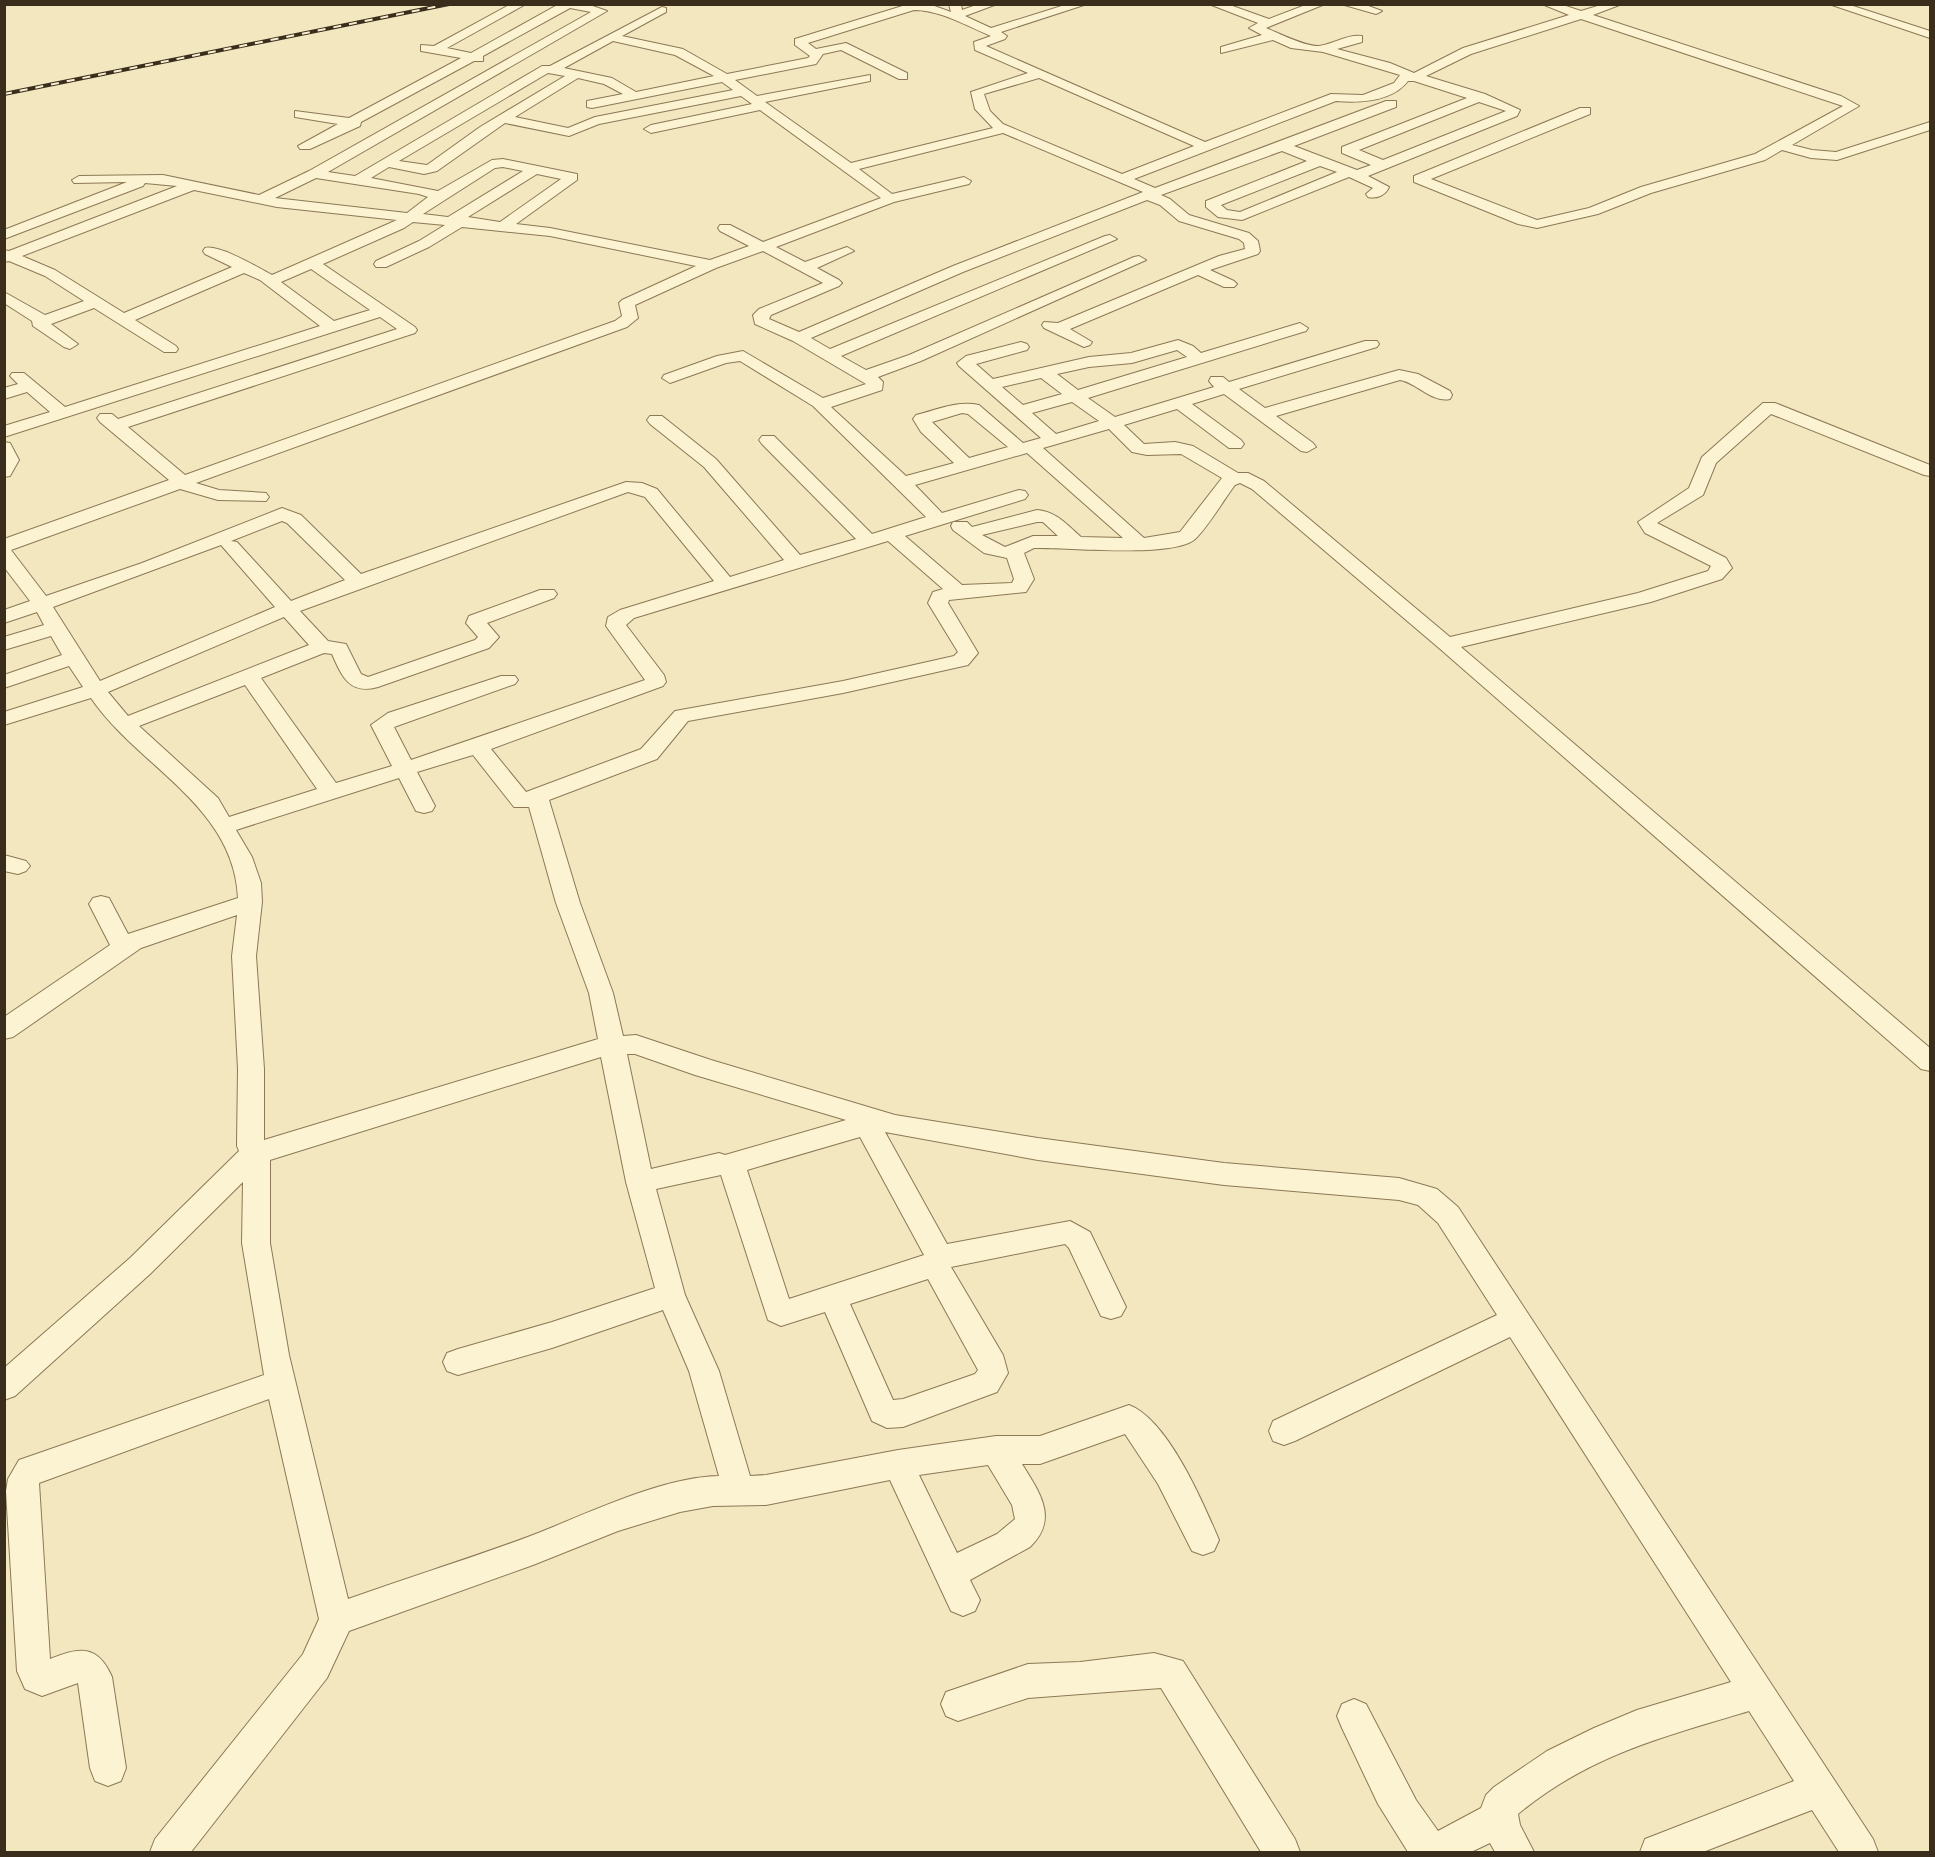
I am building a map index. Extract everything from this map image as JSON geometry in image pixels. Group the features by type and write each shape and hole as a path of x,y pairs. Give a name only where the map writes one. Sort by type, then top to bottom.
{"street":[{"path":"521,4 430,49 608,81 635,96"},
{"path":"260,200 314,174 601,11 569,4 305,146"},
{"path":"592,104 812,61 818,56 799,42 913,7 960,10 992,4"},
{"path":"986,27 1055,4"},
{"path":"986,27 1082,4"},
{"path":"1320,4 1255,28 1295,45 1326,49 1359,60 1401,69 1413,77 1481,97 1524,115 1554,123"},
{"path":"1346,4 1376,10"},
{"path":"1547,4 1853,106 1760,157 1646,190 1593,211 1537,224 1419,178 1585,111"},
{"path":"1123,178 1335,98 1364,99 1395,87 1402,79 1413,77 1467,51 1584,17 1617,4"},
{"path":"1834,4 1930,35"},
{"path":"1851,4 1930,30"},
{"path":"1223,6 1269,23"},
{"path":"358,180 549,69 662,10"},
{"path":"960,10 1001,36 977,46 1206,147"},
{"path":"1224,51 1294,30"},
{"path":"610,37 687,55 724,78 889,198"},
{"path":"1326,49 1359,39"},
{"path":"813,53 846,47 903,76"},
{"path":"1042,73 977,92 978,99 988,117 1004,129 1149,190 1150,195 1165,202 1184,218 1239,234 1251,241 1253,249 1251,252 1228,257 1056,329"},
{"path":"387,163 429,169 503,119 576,74"},
{"path":"503,119 569,132 595,122 866,78"},
{"path":"651,129 750,97 767,84"},
{"path":"799,338 958,269 1203,177 1409,96"},
{"path":"1406,176 1347,150 1481,97"},
{"path":"300,114 431,136"},
{"path":"1317,162 1216,200 1211,205 1223,214 1242,216 1351,174 1381,166 1464,132 1524,115"},
{"path":"1427,118 1464,132"},
{"path":"1782,146 1820,155 1837,156 1850,154 1930,126"},
{"path":"848,168 1004,129"},
{"path":"1280,146 1382,187 1373,194"},
{"path":"272,281 314,264 414,215 439,196 492,164 502,163 573,177 505,225"},
{"path":"381,264 424,244 536,169"},
{"path":"314,174 422,190 439,196"},
{"path":"79,180 151,178 260,200 505,225 711,265"},
{"path":"4,235 151,178"},
{"path":"4,546 621,324 630,318 627,303 711,265 876,206 889,198 903,197 964,181"},
{"path":"6,256 193,185"},
{"path":"57,196 82,204"},
{"path":"725,228 834,283 827,288 765,312 760,319 768,326 799,338 875,381 876,386 823,405"},
{"path":"829,355 1110,239"},
{"path":"210,250 247,266 272,281 332,327"},
{"path":"806,267 847,251"},
{"path":"6,256 50,273 170,349"},
{"path":"866,376 915,358 1139,260"},
{"path":"115,426 409,330 314,264"},
{"path":"122,319 165,303 165,299 247,266"},
{"path":"1198,270 1229,284"},
{"path":"4,296 43,321"},
{"path":"70,344 40,326 39,323 95,302"},
{"path":"4,432 382,311"},
{"path":"1020,311 1084,342"},
{"path":"1018,411 1300,328"},
{"path":"903,483 1112,423 1371,344"},
{"path":"989,386 1089,362 1132,358 1178,345 1187,349 1194,361 1226,387 1307,447"},
{"path":"1021,347 964,362 1053,440"},
{"path":"670,378 723,358 743,356 823,405"},
{"path":"1043,372 1112,423 1138,448 1147,450 1175,447 1187,450 1234,478 1247,478 1257,485 1446,644 1930,1062"},
{"path":"1264,414 1399,375 1412,377 1444,395"},
{"path":"4,394 24,381 61,412"},
{"path":"1179,402 1235,444"},
{"path":"90,403 180,481 200,491 218,495 260,496"},
{"path":"823,405 823,411 903,483 944,518 994,552 1014,552 1020,546 1033,542 1140,544 1174,541 1187,536 1215,496 1234,478"},
{"path":"1446,644 1644,598 1715,575 1722,568 1719,562 1652,528 1647,522 1697,491 1702,484 1703,469 1708,461 1769,407 1930,471"},
{"path":"966,465 927,428 922,419 962,408 973,409 1025,448 1140,544"},
{"path":"656,420 710,463 797,563"},
{"path":"768,440 869,541"},
{"path":"4,447 10,460 4,472"},
{"path":"4,719 96,690 287,609 612,490 634,486 651,493 727,585"},
{"path":"224,826 405,766 478,746 652,685 656,682 654,675 616,626 615,621 627,614 1020,495"},
{"path":"4,617 149,567 282,514 294,519 358,582"},
{"path":"969,533 1037,516 1048,517 1074,541"},
{"path":"892,534 957,591"},
{"path":"230,546 322,647"},
{"path":"478,746 518,800 537,798 649,754 660,747 670,726 682,716 843,687 961,661 968,656 967,648 938,600 945,594 957,591 1007,590 1022,586 1024,579 1014,552"},
{"path":"4,554 13,579 42,605 74,658 124,725 192,784 210,803 245,870 250,902 244,956 251,1069 248,1139 250,1146 257,1151 267,1151 376,1119 612,1044 636,1044 864,1120 1038,1149 1224,1174 1399,1189 1427,1197 1448,1215 1860,1852"},
{"path":"124,725 322,647 339,648 354,681 365,684 482,644 489,637 476,623 476,620 547,594"},
{"path":"4,644 56,628"},
{"path":"4,682 74,658"},
{"path":"249,676 330,790"},
{"path":"424,806 405,766 382,728 385,722 508,680"},
{"path":"537,798 568,903 601,993 640,1182 671,1295 704,1371 739,1491"},
{"path":"4,1030 141,937 161,933 250,902"},
{"path":"101,904 123,948"},
{"path":"4,1046 134,957 161,933"},
{"path":"640,1182 719,1164 727,1165 864,1120"},
{"path":"833,1298 883,1411 887,1414 903,1413 986,1383 993,1373 992,1364 864,1120"},
{"path":"168,1852 315,1666 329,1641 336,1619 280,1382 256,1243 257,1151"},
{"path":"4,1387 140,1266 257,1151"},
{"path":"727,1165 737,1177 779,1313 833,1298 937,1260 1070,1232 1076,1234 1080,1240 1111,1307"},
{"path":"458,1362 552,1335 671,1295"},
{"path":"1284,1431 1516,1320"},
{"path":"108,1768 94,1677 89,1668 82,1665 73,1667 42,1679 37,1677 34,1671 22,1491 24,1479 30,1470 280,1382"},
{"path":"336,1619 653,1505 694,1494 775,1489 898,1464 996,1450 1048,1448 1123,1419 1134,1421 1183,1499 1203,1540"},
{"path":"898,1464 956,1586 1014,1542 1027,1530 1031,1521 1029,1510 1019,1489 996,1450"},
{"path":"958,1704 1028,1681 1154,1670 1171,1673 1282,1852"},
{"path":"1508,1838 1499,1808 1507,1800 1584,1750 1637,1727 1756,1692"},
{"path":"1354,1716 1421,1843 1436,1852 1481,1826 1508,1838"},
{"path":"1658,1852 1819,1789"}],"railway":[{"path":"4,94 449,4"}]}
